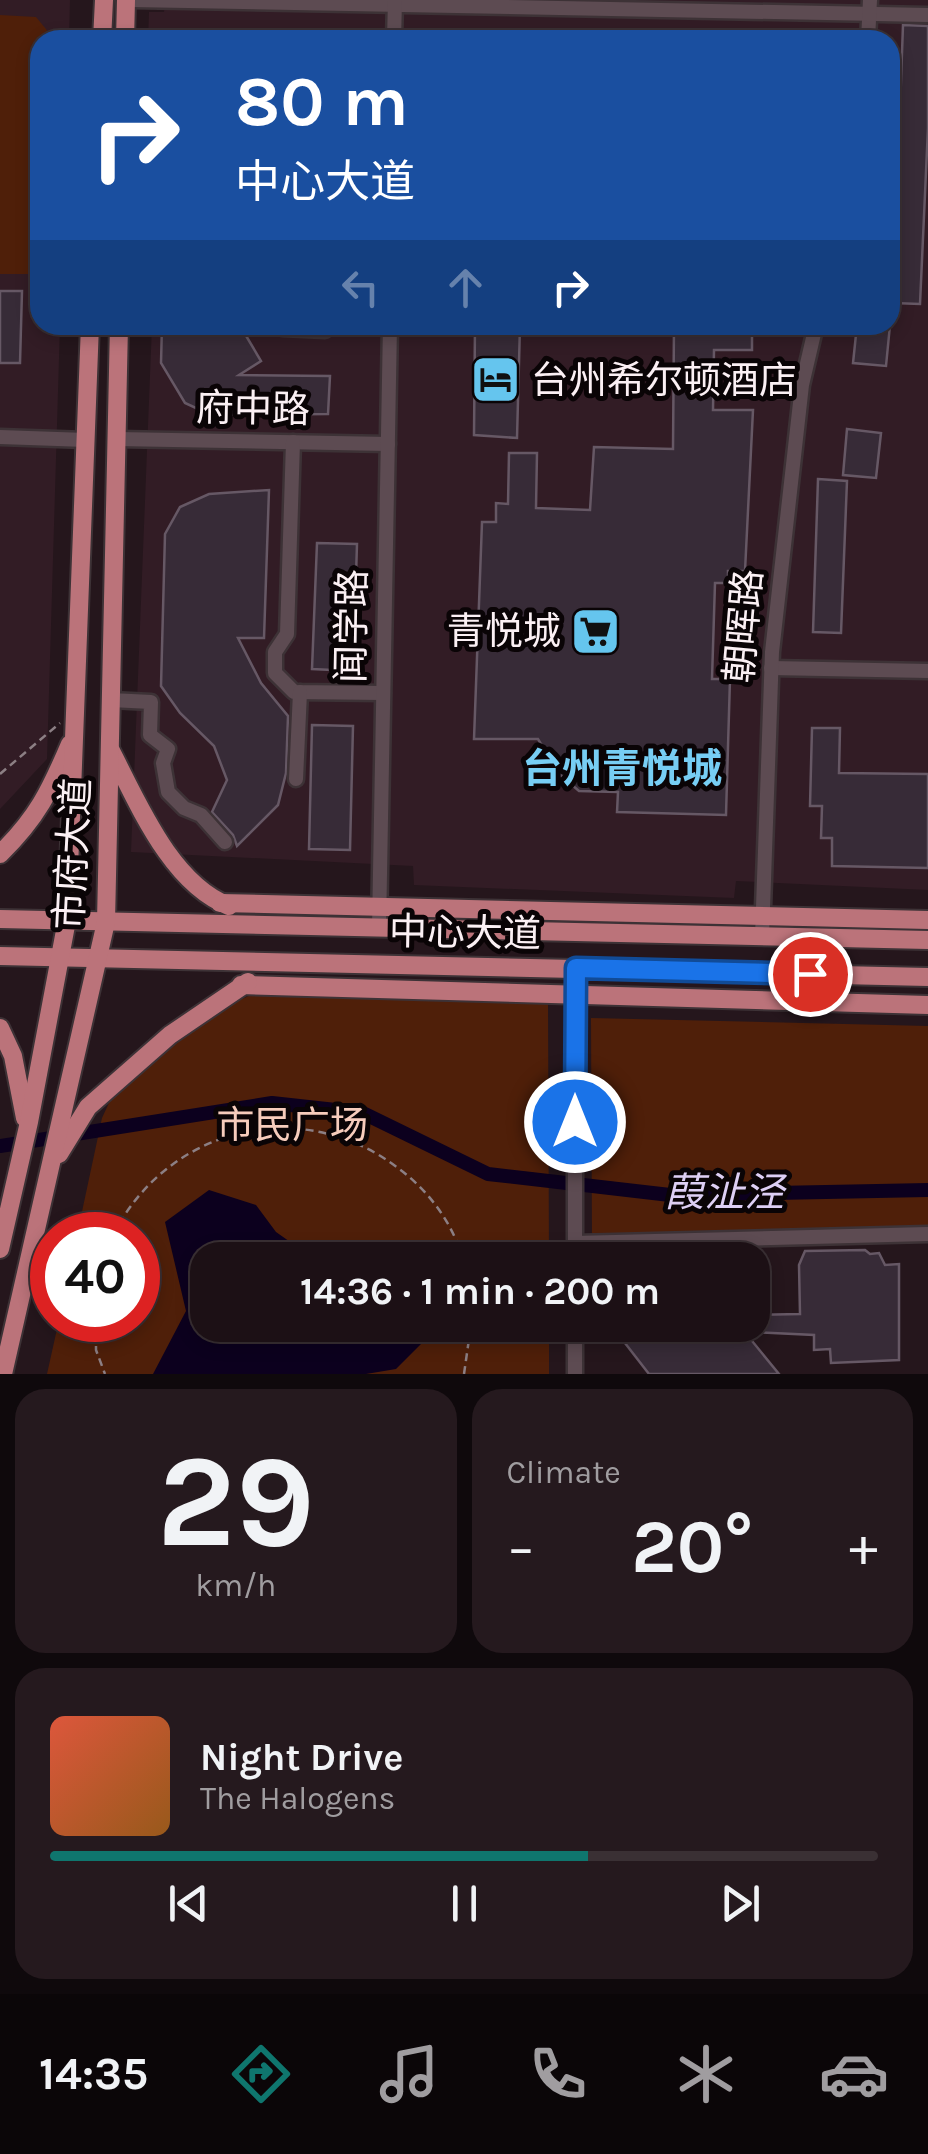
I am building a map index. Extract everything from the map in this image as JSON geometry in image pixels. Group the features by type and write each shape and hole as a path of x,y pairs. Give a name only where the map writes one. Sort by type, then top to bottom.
{"main road":[{"path":"102,30 104,0"},
{"path":"126,30 129,0"},
{"name":"市府大道","path":"0,1249 67,920 90,335"},
{"name":"市府大道","path":"3,1374 106,922 119,335"},
{"path":"0,854 29,827 52,787 74,734"},
{"path":"110,748 154,835 189,878 220,903 296,926"},
{"path":"220,903 928,920"},
{"name":"中心大道","path":"0,919 928,940"},
{"name":"中心大道","path":"0,956 928,977"},
{"path":"51,1167 88,1106 170,1034 240,985 300,961"},
{"path":"240,985 928,1005"},
{"path":"0,1028 13,1056 26,1132"}],"street":[{"path":"129,0 871,7 928,15"},
{"path":"394,30 395,2"},
{"name":"闻学路","path":"378,928 390,335"},
{"name":"朝晖路","path":"762,936 771,668 802,385 814,335"},
{"path":"0,437 86,440"},
{"name":"府中路","path":"117,439 388,444"},
{"path":"293,442 287,634 275,652 274,672 294,692 383,692"},
{"path":"771,668 928,672"},
{"path":"296,779 300,692"},
{"path":"111,700 151,702 150,735 168,749 163,763 168,792 184,808 201,815 225,842"},
{"path":"576,968 575,1242 928,1234"},
{"path":"575,1342 575,1374"}],"path":[{"path":"0,774 76,709"},
{"path":"128,1212 149,1182 198,1147 255,1128 316,1129 373,1148 421,1184 458,1242"},
{"path":"96,1342 104,1374"},
{"path":"464,1374 469,1342"}],"shaded area":[{"path":"0,0 70,0 69,30 30,30 30,335 60,335 47,759 0,809"},
{"path":"165,0 928,0 928,890 736,881 734,898 414,885 413,866 131,852 152,335 900,335 900,30 148,30 149,12 164,12"},
{"path":"209,1190 256,1205 276,1232 290,1242 190,1242 190,1342 423,1342 396,1369 366,1374 153,1374 186,1311 165,1222"}],"green space":[{"path":"0,15 36,17 47,30 30,30 30,274 0,274"},
{"name":"市民广场","path":"261,990 548,998 549,1242 190,1242 190,1342 549,1342 549,1374 47,1374 54,1342 160,1342 160,1212 82,1212 102,1118 114,1092 221,1009"},
{"path":"591,1018 928,1026 928,1234 592,1242"}],"building":[{"path":"903,25 928,26 920,304 900,303"},
{"path":"0,291 22,291 20,363 0,363"},
{"path":"162,335 246,335 261,361 239,375 330,376 328,414 211,415 185,403 161,363"},
{"name":"台州希尔顿酒店","path":"475,335 520,335 517,438 474,435"},
{"name":"青悦城","path":"674,335 752,335 752,350 714,350 713,410 753,410 745,571 728,571 728,583 715,583 712,679 730,679 726,815 617,812 618,792 579,791 559,774 538,739 474,739 482,522 496,522 496,503 508,504 509,453 537,453 536,508 590,510 594,447 673,449"},
{"path":"856,335 889,335 886,366 853,363"},
{"path":"847,429 881,433 876,478 843,475"},
{"path":"818,479 847,481 841,633 813,632"},
{"path":"269,490 264,638 238,638 261,683 288,716 286,773 278,805 237,846 233,835 212,812 227,780 214,746 180,713 161,686 165,534 180,507 209,494"},
{"path":"317,543 357,544 353,671 312,669"},
{"path":"312,725 353,726 350,850 309,849"},
{"path":"812,728 840,728 839,773 928,774 928,868 832,866 832,838 821,838 822,806 810,806"},
{"path":"865,1250 879,1253 885,1265 899,1264 899,1360 831,1363 830,1349 814,1350 814,1335 770,1333 770,1315 800,1314 799,1265 805,1251"},
{"path":"624,1342 753,1342 779,1374 649,1374"}],"waterway":[{"name":"葭沚泾","path":"0,1146 272,1103 363,1113 488,1174 670,1195 928,1190"}],"place":[{"name":"台州希尔顿酒店","path":"496,380"},
{"name":"青悦城","path":"596,631"}],"district":[{"name":"台州青悦城","path":"622,768"}],"route":[{"path":"575,1122 576,968 810,974"}]}
